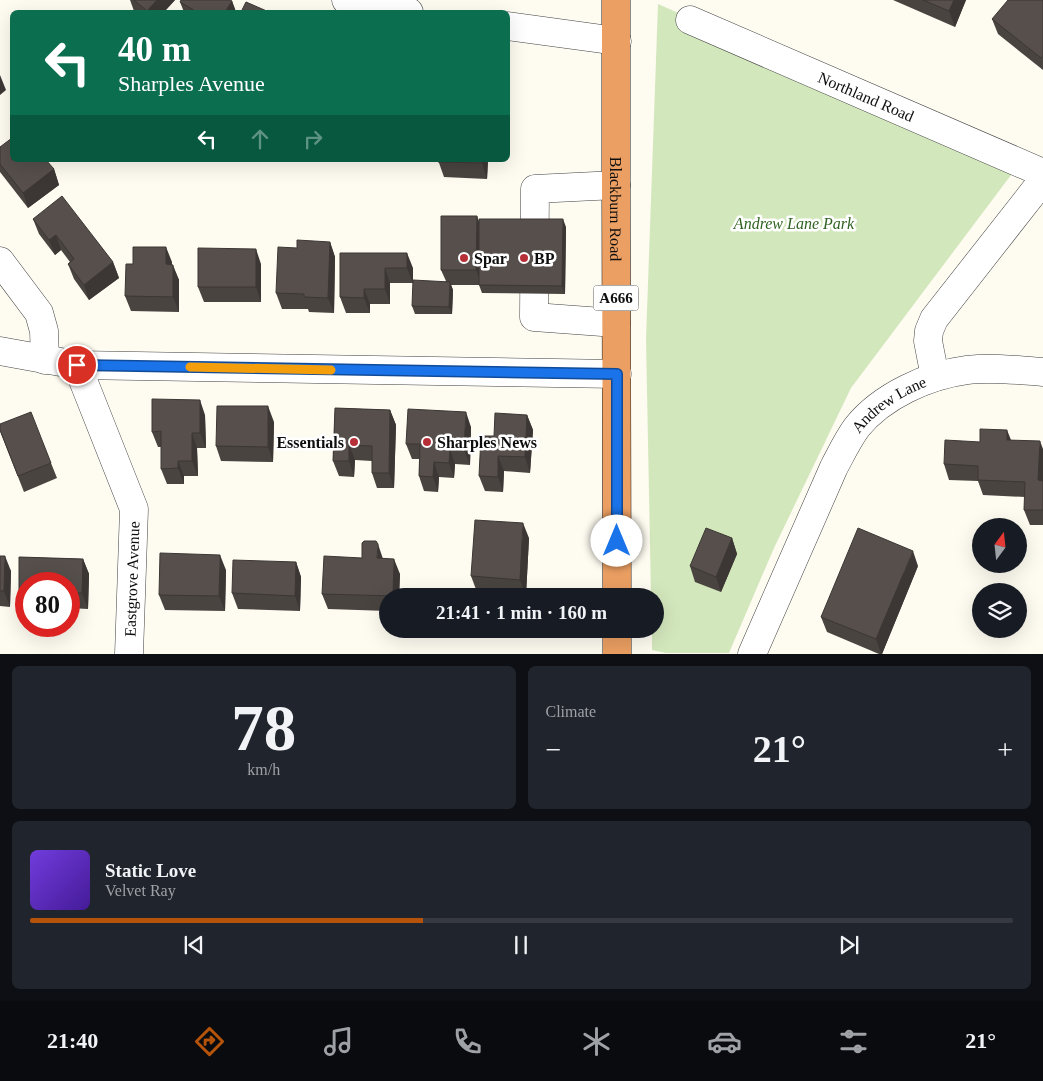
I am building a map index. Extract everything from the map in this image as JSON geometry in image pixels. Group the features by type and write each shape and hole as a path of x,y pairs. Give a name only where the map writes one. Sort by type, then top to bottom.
{"highway":[{"name":"Blackburn Road","path":"616,0 617,588"},
{"path":"617,638 617,654"}],"street":[{"path":"346,0 398,10"},
{"name":"Northland Road","path":"690,20 1043,173"},
{"path":"510,26 616,40"},
{"name":"Andrew Lane","path":"752,654 834,467 857,428 875,410 895,396 935,377 928,341 929,331 934,319 1043,180"},
{"path":"616,185 535,189 534,317 616,323"},
{"path":"0,261 39,313 44,331 45,360"},
{"path":"0,351 77,365 617,374"},
{"name":"Eastgrove Avenue","path":"77,365 134,509 129,654"},
{"path":"935,377 967,370 1043,372"}],"green space":[{"name":"Andrew Lane Park","path":"658,4 1020,163 851,388 774,548 729,653 666,653 652,650 652,638 664,638 664,588 651,588 646,339"}],"building":[{"path":"134,0 157,0 146,10"},
{"path":"181,0 232,1 226,10 194,10 180,2"},
{"path":"923,0 954,0 949,11"},
{"path":"1008,0 1043,0 1043,56 1041,58 992,19"},
{"path":"246,2 264,10 242,10"},
{"path":"10,140 10,162 48,162 54,169 23,193 0,164 0,147"},
{"path":"438,162 482,162 482,163"},
{"path":"62,196 113,262 84,285 68,264 74,259 56,235 49,240 33,219"},
{"path":"441,216 477,216 476,270 441,270"},
{"name":"BP","path":"479,219 563,219 562,286 479,285"},
{"path":"297,240 330,242 328,298 304,297 304,294 276,293 278,247 297,248"},
{"path":"133,247 166,247 166,264 173,265 173,297 125,296 126,264 133,264"},
{"path":"198,248 256,249 256,287 198,287"},
{"path":"340,253 407,253 407,268 385,268 385,289 364,289 364,298 340,297"},
{"path":"413,280 450,282 449,307 412,306"},
{"path":"152,399 200,400 200,433 192,433 192,461 178,461 178,468 161,469 161,431 152,432"},
{"path":"217,406 268,406 268,447 216,446"},
{"path":"335,408 390,410 389,473 372,473 372,446 349,445 349,461 333,461"},
{"path":"408,409 466,412 464,450 450,449 449,463 434,462 433,477 419,476 420,444 406,444"},
{"path":"31,412 51,463 18,476 0,430 0,424"},
{"path":"495,413 527,415 525,457 498,456 498,477 479,476 481,436 494,436"},
{"path":"980,429 1007,430 1007,440 1040,441 1038,480 1043,481 1043,510 1024,510 1025,482 978,480 978,466 944,464 945,440 980,442"},
{"path":"475,520 523,523 520,580 471,576"},
{"path":"706,528 732,538 716,577 690,566"},
{"path":"858,528 913,551 876,639 821,617"},
{"path":"364,541 376,541 378,544 377,558 394,559 393,588 379,588 379,596 322,594 324,556 362,558 362,543"},
{"path":"160,553 220,555 219,596 159,595"},
{"path":"0,556 5,556 4,591 0,591"},
{"path":"19,557 83,559 82,593 80,593 80,572 19,572"},
{"path":"233,560 296,562 295,596 232,593"}],"slow traffic":[{"path":"190,367 331,370"}],"place":[{"name":"Spar","path":"464,258"},
{"name":"BP","path":"524,258"},
{"name":"Essentials","path":"354,442"},
{"name":"Sharples News","path":"427,442"}],"route":[{"path":"77,365 617,374 617,541"}]}
